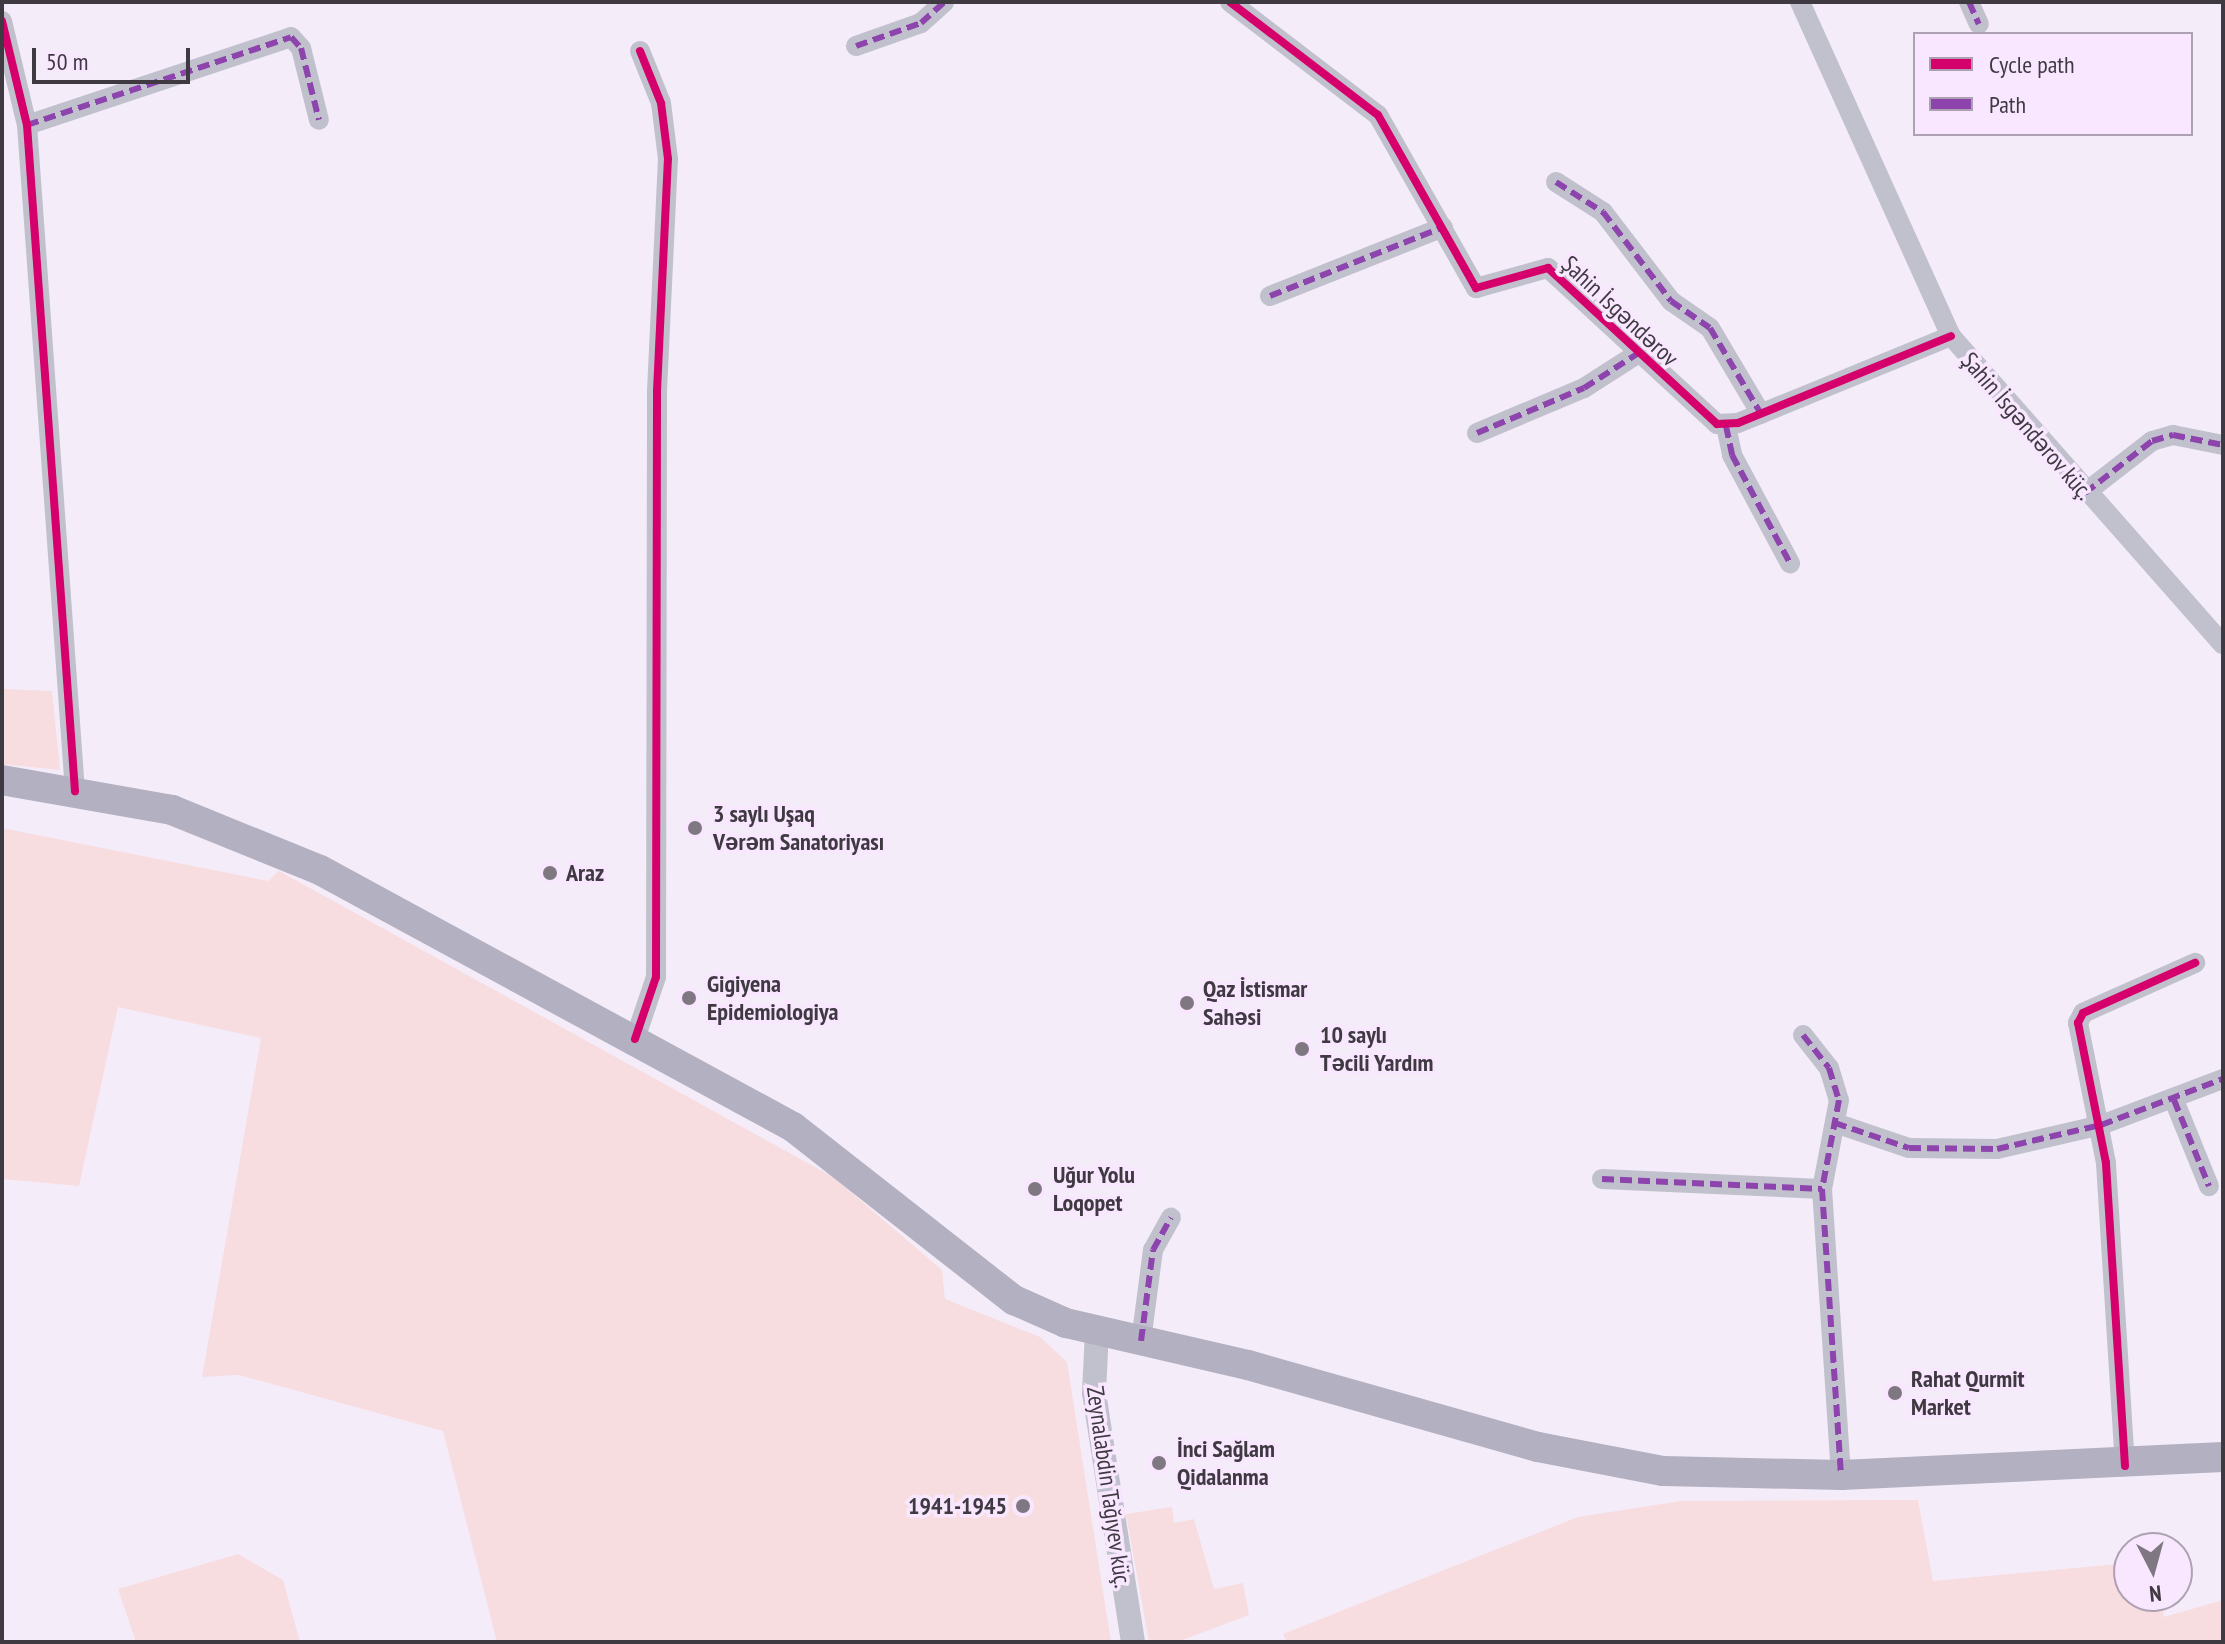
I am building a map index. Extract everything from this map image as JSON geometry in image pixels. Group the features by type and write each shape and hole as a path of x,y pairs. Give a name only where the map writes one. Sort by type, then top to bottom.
{"main road":[{"path":"2,780 172,810 278,849 635,1039 824,1147 1014,1300 1097,1331 1600,1461 1696,1473 1841,1475 2125,1466 2223,1457"}],"street":[{"path":"856,46 921,23 944,2"},
{"name":"Şahin İsgəndərov","path":"1230,2 1378,115 1476,288 1548,268 1637,354 1726,426"},
{"name":"Şahin İsgəndərov küç.","path":"1800,2 1951,336 2085,493 2223,644"},
{"path":"1969,2 1979,24"},
{"path":"2,21 27,125 75,791"},
{"path":"27,125 291,37 301,48 319,120"},
{"path":"635,1039 656,977 657,391 668,159 661,103 640,51"},
{"path":"1556,182 1603,212 1671,301 1710,328 1761,414"},
{"path":"1270,296 1443,227"},
{"path":"1790,563 1732,455 1726,426 1951,336"},
{"path":"1477,433 1584,388 1637,354"},
{"path":"2085,493 2152,441 2173,435 2223,445"},
{"path":"2125,1466 2101,1125 2078,1023 2083,1013 2195,963"},
{"path":"1803,1035 1836,1084 1835,1123 1822,1189 1841,1475"},
{"path":"1835,1123 1890,1145 1971,1151 2101,1125 2223,1079"},
{"path":"2174,1100 2209,1186"},
{"path":"1602,1179 1822,1189"},
{"path":"1141,1341 1153,1250 1171,1218"},
{"name":"Zeynalabdin Tağıyev küç.","path":"1097,1331 1094,1393 1133,1642"}],"shaded area":[{"path":"2,689 52,691 60,770 2,764"},
{"path":"2,828 268,881 279,871 833,1177 942,1270 945,1299 1040,1337 1067,1362 1111,1642 497,1642 443,1431 239,1375 202,1377 261,1038 118,1007 79,1186 2,1179"},
{"path":"1918,1500 1933,1581 2113,1564 2113,1612 2163,1612 2164,1617 2193,1612 2193,1609 2223,1600 2223,1642 1287,1642 1283,1634 1578,1517 1681,1501"},
{"path":"1172,1507 1174,1523 1194,1519 1214,1589 1243,1583 1249,1615 1177,1642 1149,1642 1126,1514"},
{"path":"238,1554 283,1580 300,1642 136,1642 118,1589"}],"marked path":[{"path":"856,46 921,23 944,2"},
{"path":"1969,2 1979,24"},
{"path":"27,125 291,37 301,48 319,120"},
{"path":"1556,182 1603,212 1671,301 1710,328 1761,414"},
{"path":"1270,296 1443,227"},
{"path":"1477,433 1584,388 1637,354"},
{"path":"1726,426 1732,455 1790,563"},
{"path":"2085,493 2152,441 2173,435 2223,445"},
{"path":"1803,1035 1829,1068 1839,1100 1822,1189 1841,1475"},
{"path":"1835,1123 1909,1148 1997,1149 2101,1125 2223,1079"},
{"path":"2174,1100 2209,1186"},
{"path":"1602,1179 1822,1189"},
{"path":"1141,1341 1153,1250 1171,1218"}],"cycle path":[{"path":"1230,2 1378,115 1476,288 1548,268 1717,424 1738,423 1951,336"},
{"path":"2,21 27,125 75,791"},
{"path":"635,1039 656,977 657,391 668,159 661,103 640,51"},
{"path":"2125,1466 2106,1163 2078,1023 2083,1013 2195,963"}],"place":[{"name":"3 saylı Uşaq Vərəm Sanatoriyası","path":"695,828"},
{"name":"Araz","path":"550,873"},
{"name":"Gigiyena Epidemiologiya","path":"689,998"},
{"name":"Qaz İstismar Sahəsi","path":"1187,1003"},
{"name":"10 saylı Təcili Yardım","path":"1302,1049"},
{"name":"Uğur Yolu Loqopet","path":"1035,1189"},
{"name":"Rahat Qurmit Market","path":"1895,1393"},
{"name":"İnci Sağlam Qidalanma","path":"1159,1463"},
{"name":"1941-1945","path":"1023,1506"}]}
